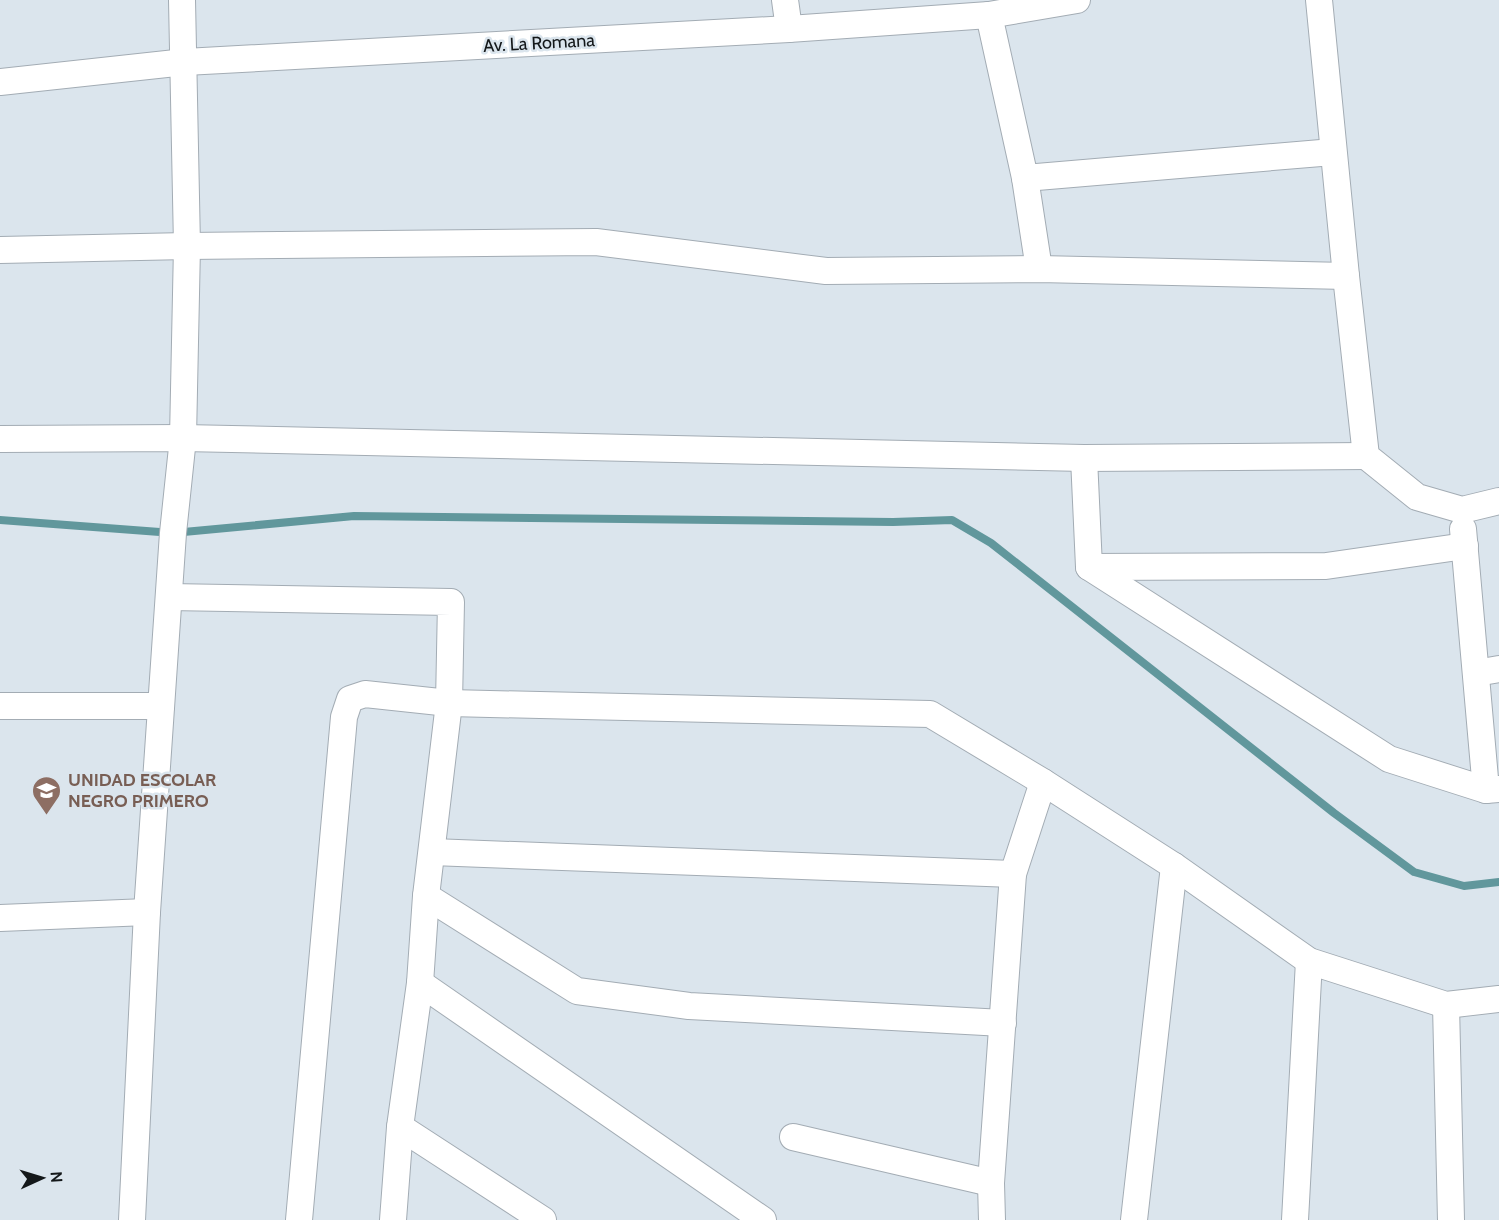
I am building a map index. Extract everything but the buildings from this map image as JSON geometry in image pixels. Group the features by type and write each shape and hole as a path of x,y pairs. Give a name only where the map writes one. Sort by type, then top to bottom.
{"street":[{"path":"132,1220 147,912 169,597 183,438 187,246 182,0"},
{"path":"785,0 789,29"},
{"name":"Av. La Romana","path":"0,82 185,62 789,29 989,15 1077,0"},
{"path":"1319,0 1366,456"},
{"path":"989,15 1026,178 1039,269"},
{"path":"1026,178 1333,152"},
{"path":"0,250 596,242 826,271 1039,269 1346,276"},
{"path":"0,439 183,438 1084,458 1366,456 1417,497 1462,510 1499,501"},
{"path":"1084,458 1089,567"},
{"path":"1089,567 1389,759 1492,789 1487,671 1464,546 1462,510"},
{"path":"1089,567 1326,566 1464,546"},
{"path":"169,597 451,602 449,703 426,896 420,983 400,1127 393,1220"},
{"path":"299,1220 344,717 350,699 365,694 449,703 930,714 1043,782 1174,866 1309,961 1446,1005 1499,999"},
{"path":"0,706 162,706"},
{"path":"992,1220 991,1182 1013,874 1043,782"},
{"path":"432,852 1013,874"},
{"path":"1134,1220 1174,866"},
{"path":"426,896 577,991 689,1006 1003,1023"},
{"path":"0,918 147,912"},
{"path":"1295,1220 1309,961"},
{"path":"420,983 763,1220"},
{"path":"1446,1005 1451,1220"},
{"path":"400,1127 543,1220"},
{"path":"793,1137 991,1182"}],"waterway":[{"path":"0,520 173,533 354,516 893,522 952,520 991,543 1334,813 1414,872 1464,886 1499,882"}],"place":[{"name":"UNIDAD ESCOLAR NEGRO PRIMERO","path":"47,816"}]}
